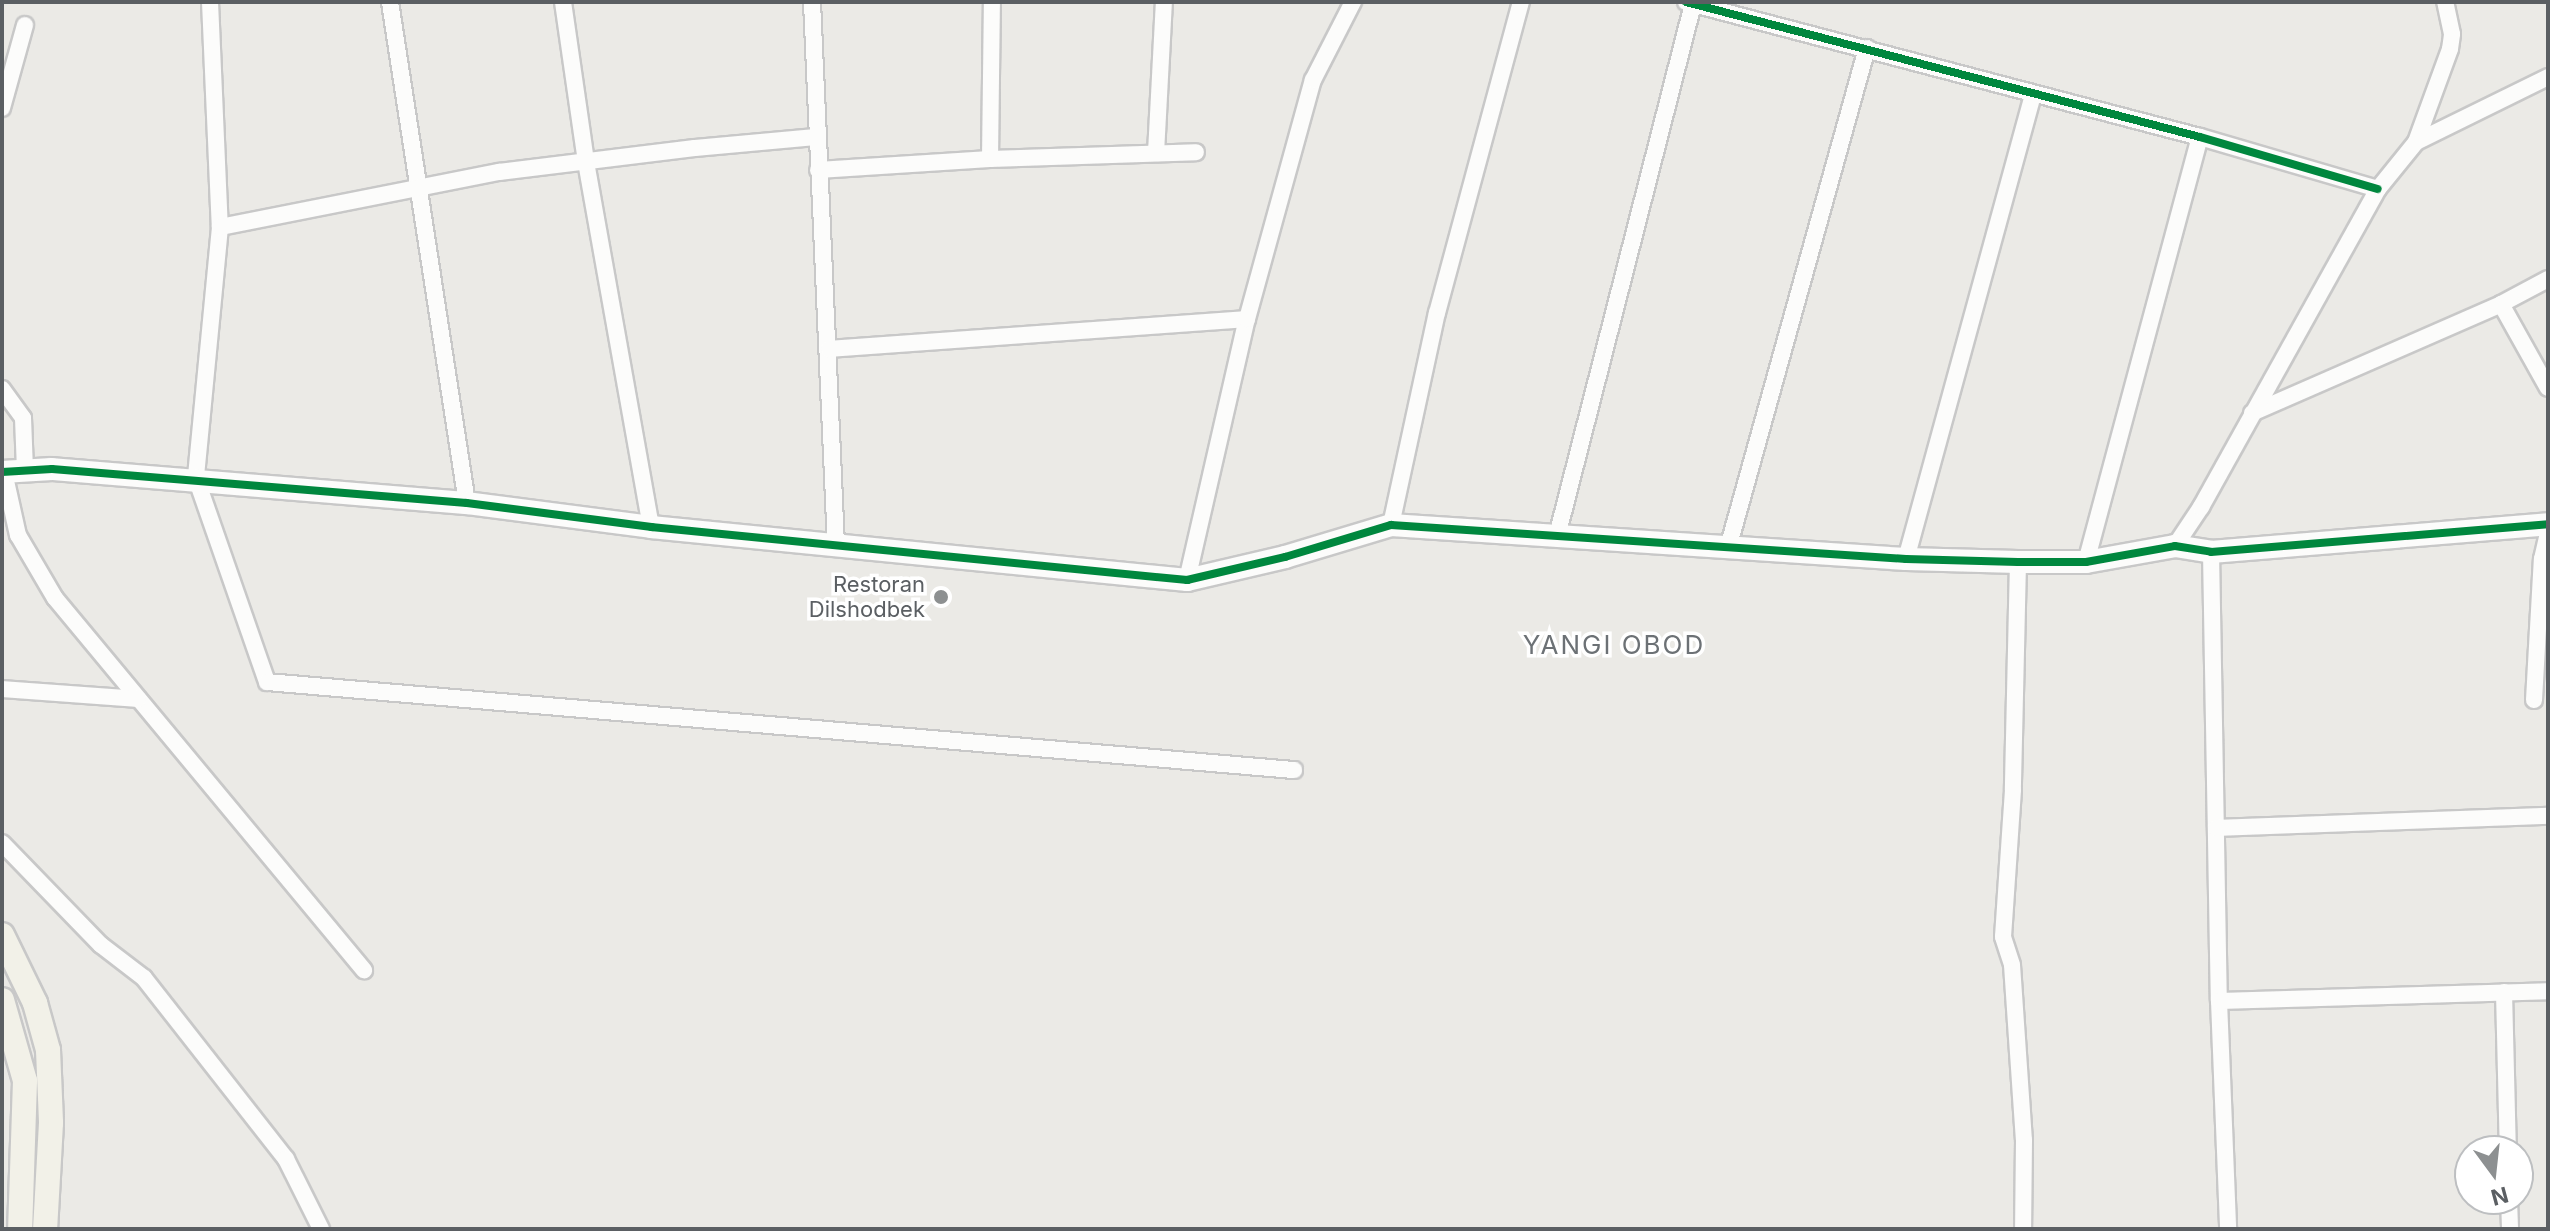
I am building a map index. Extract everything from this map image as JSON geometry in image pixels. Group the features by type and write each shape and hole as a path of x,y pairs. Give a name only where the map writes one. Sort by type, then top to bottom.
{"main road":[{"path":"2,935 30,991 48,1050 51,1111 45,1229"},
{"path":"2,1000 25,1081 20,1229"}],"street":[{"path":"210,2 220,227 196,478 267,682 1294,770"},
{"path":"390,2 467,503"},
{"path":"563,2 586,162 651,527"},
{"path":"812,2 815,137 829,349 836,545"},
{"path":"990,159 992,2"},
{"path":"1156,153 1164,2"},
{"path":"1187,580 1247,319 1313,80 1353,2"},
{"path":"1391,525 1437,313 1521,2"},
{"path":"2175,546 2378,189 2416,142 2450,49 2452,34 2445,2"},
{"path":"1557,536 1690,3 2200,137 2378,189"},
{"path":"2,108 25,25"},
{"path":"1728,548 1867,48"},
{"path":"2416,142 2548,77"},
{"path":"1906,559 2033,94"},
{"path":"220,227 499,172 815,137"},
{"path":"2086,562 2200,137"},
{"path":"818,170 990,159 1196,152"},
{"path":"2252,413 2501,304 2548,279"},
{"path":"2501,304 2548,388"},
{"path":"829,349 1247,319"},
{"path":"2,389 23,418 10,472 18,535 55,598 364,970"},
{"path":"10,472 52,469 196,478 467,503 651,527 1187,580 1285,557 1391,525 1906,559 2086,562 2175,546 2211,552 2548,524"},
{"path":"2534,700 2542,559 2548,533"},
{"path":"2211,552 2219,1001 2228,1229"},
{"path":"2018,562 2013,790 2003,937 2013,979 2024,1140 2023,1229"},
{"path":"2,689 138,699"},
{"path":"2216,828 2548,816"},
{"path":"2,843 101,945 144,978 286,1159 321,1229"},
{"path":"2219,1001 2548,991"},
{"path":"2504,992 2508,1135"}],"cycle path":[{"path":"1686,2 2200,137 2378,189"},
{"path":"2,472 52,469 467,503 651,527 1187,580 1285,557 1391,525 1906,559 2086,562 2175,546 2211,552 2548,524"}],"place":[{"name":"Restoran Dilshodbek","path":"941,597"}],"district":[{"name":"YANGI OBOD","path":"1614,645"}]}
